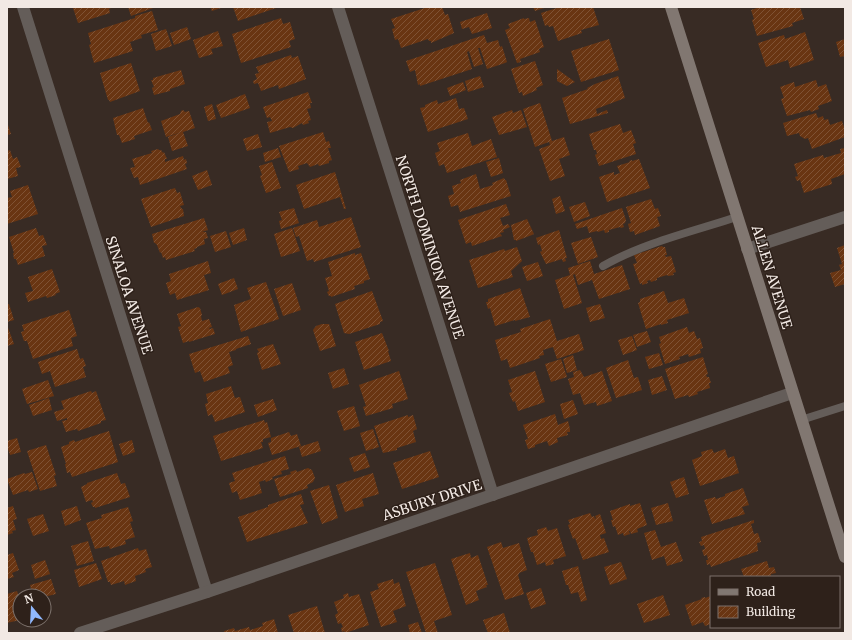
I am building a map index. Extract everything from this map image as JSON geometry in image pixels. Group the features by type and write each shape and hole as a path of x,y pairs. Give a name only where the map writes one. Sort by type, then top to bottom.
{"street":[{"name":"SINALOA AVENUE","path":"23,7 207,592"},
{"name":"NORTH DOMINION AVENUE","path":"338,7 493,495"},
{"name":"ALLEN AVENUE","path":"671,7 792,392 845,554"},
{"path":"747,249 845,217"},
{"name":"ASBURY DRIVE","path":"80,633 207,592 792,392"}],"lane":[{"path":"603,266 618,257 737,217"},
{"path":"801,420 845,406"}],"building":[{"path":"113,7 109,9 110,13 78,23 73,8"},
{"path":"128,7 156,7 131,16"},
{"path":"210,7 224,7 212,11"},
{"path":"233,7 279,7 238,21"},
{"path":"428,7 442,7 445,15 448,14 454,33 431,43 428,39 401,48 398,39 395,40 392,29 395,28 391,19"},
{"path":"533,7 547,7 535,11"},
{"path":"560,7 593,7 599,25 581,30 582,33 558,41 553,26 545,26 541,13"},
{"path":"760,7 800,7 804,19 792,23 793,26 757,36 752,20 754,19 751,10"},
{"path":"152,11 158,30 141,35 142,38 130,42 133,51 94,63 89,45 91,44 88,33"},
{"path":"487,13 492,28 472,34 469,27 462,29 460,22"},
{"path":"281,18 283,24 290,22 295,39 289,41 291,47 241,63 232,34"},
{"path":"524,18 529,18 530,22 535,20 544,47 539,49 540,52 520,59 521,62 517,63 505,30 510,28 508,24"},
{"path":"187,27 191,39 174,45 170,33"},
{"path":"166,29 172,46 156,51 151,34"},
{"path":"218,31 223,46 211,49 213,54 199,58 193,40"},
{"path":"805,32 814,60 790,68 788,60 766,67 758,43 784,35 785,39"},
{"path":"484,35 487,43 498,40 500,47 502,46 507,62 487,69 480,48 478,48 483,64 474,67 469,51 467,52 472,69 420,86 420,84 418,85 415,70 410,72 406,61"},
{"path":"609,39 619,70 581,82 571,51"},
{"path":"845,39 845,56 840,57 836,42"},
{"path":"291,55 292,58 298,56 306,79 279,89 278,85 261,91 258,83 254,84 253,81 257,79 255,74 259,73 256,67"},
{"path":"535,61 543,85 536,88 537,90 523,96 522,92 519,93 511,69"},
{"path":"131,63 140,91 110,102 108,100 100,73"},
{"path":"557,69 575,82 567,86 557,81"},
{"path":"181,70 185,84 170,89 170,91 154,95 152,88 154,87 151,80 153,80 153,78"},
{"path":"480,76 484,87 468,92 465,81"},
{"path":"618,76 625,98 596,109 597,114 607,110 608,113 570,124 562,98"},
{"path":"816,80 818,87 826,84 832,101 818,106 819,109 811,112 810,110 787,116 781,99 784,98 780,87 794,82 795,87"},
{"path":"463,82 466,90 450,96 447,88"},
{"path":"308,92 312,103 310,103 311,108 307,109 311,120 308,121 309,123 303,125 302,123 293,128 290,127 270,133 267,122 272,121 270,117 267,118 263,107"},
{"path":"245,94 250,108 221,118 216,105"},
{"path":"456,98 459,109 464,108 468,119 428,132 420,108 425,107 425,105 437,100 438,104"},
{"path":"540,103 552,141 564,137 570,155 559,159 565,176 550,181 539,149 550,145 549,142 535,147 523,109"},
{"path":"212,104 216,119 208,121 204,107"},
{"path":"143,108 152,130 134,136 135,139 122,143 119,135 117,135 113,118"},
{"path":"183,110 185,112 189,111 195,128 183,132 188,146 172,151 168,137 182,132 166,137 161,121 180,114"},
{"path":"512,110 513,113 521,110 527,127 499,135 492,117"},
{"path":"816,113 818,118 823,116 824,120 828,119 830,125 842,121 845,130 845,137 812,149 808,138 805,139 800,136 799,133 787,136 783,123"},
{"path":"7,122 11,134 7,135"},
{"path":"620,124 623,133 631,130 636,143 633,144 636,154 599,166 595,155 597,154 596,150 594,150 589,134"},
{"path":"323,132 326,142 329,141 331,148 328,148 332,160 329,161 329,163 319,166 318,164 310,167 307,163 298,166 299,169 289,172 279,146"},
{"path":"468,133 472,146 491,139 497,157 447,173 444,164 439,166 435,153 440,151 437,143"},
{"path":"258,134 262,147 247,151 243,139"},
{"path":"278,148 281,157 265,162 263,153"},
{"path":"845,148 845,174 831,179 832,184 804,193 800,180 797,181 795,177 798,176 794,164 823,155 824,158 841,153 840,149"},
{"path":"158,149 163,153 164,152 167,159 165,159 165,162 183,156 184,160 186,159 187,163 185,164 187,169 140,185 138,177 134,178 130,168 135,167 132,159 152,153 151,151"},
{"path":"10,150 13,159 17,157 21,167 16,168 18,176 7,179 7,151"},
{"path":"499,158 503,173 491,177 486,162"},
{"path":"639,159 650,188 607,202 599,177 614,172 614,175 620,173 617,166"},
{"path":"272,162 281,188 266,193 260,176 262,175 259,166"},
{"path":"207,170 212,185 198,190 192,176"},
{"path":"335,172 346,209 344,209 340,197 304,209 296,185"},
{"path":"476,174 480,189 493,185 492,183 504,178 511,196 460,212 458,205 451,207 448,196 454,194 452,186 461,183 460,180"},
{"path":"28,185 38,214 7,224 7,198 12,197 10,191"},
{"path":"175,188 177,193 180,192 184,205 180,206 183,209 184,216 151,227 141,199"},
{"path":"560,196 565,211 556,214 552,199"},
{"path":"651,199 655,209 658,208 661,216 657,217 660,226 635,235 634,231 630,232 628,224 631,223 626,207"},
{"path":"585,202 590,216 574,222 569,207"},
{"path":"506,204 510,215 500,218 503,226 508,224 510,227 503,230 504,232 500,233 502,236 472,246 471,242 466,244 458,220"},
{"path":"294,208 299,223 281,229 279,221 282,220 279,212"},
{"path":"622,208 626,220 623,224 624,227 609,230 609,232 605,233 604,230 589,233 587,226 577,229 575,224"},
{"path":"351,217 361,247 314,262 313,259 307,261 299,236 296,237 293,228 317,220 319,227"},
{"path":"204,218 208,230 202,232 206,232 208,238 204,239 205,244 194,249 195,251 166,260 165,257 163,258 157,245 154,243 152,234"},
{"path":"527,219 534,234 516,241 514,240 511,225"},
{"path":"36,228 39,236 43,235 47,245 42,246 45,256 18,265 16,259 14,259 14,253 9,237"},
{"path":"244,228 247,240 233,245 229,233"},
{"path":"292,228 300,251 281,257 274,234"},
{"path":"559,230 567,258 565,258 566,261 563,262 562,259 546,264 540,252 542,251 540,244 538,245 536,238"},
{"path":"226,231 231,247 215,252 210,236"},
{"path":"591,237 598,257 578,264 571,243"},
{"path":"845,245 845,284 835,287 830,273 841,270 839,265 842,264 837,248"},
{"path":"662,246 665,247 666,257 671,256 676,272 673,273 674,275 667,275 657,278 657,280 651,282 650,280 647,281 648,283 642,285 642,283 640,284 633,264 637,263 634,255"},
{"path":"517,247 522,261 511,271 513,277 478,288 469,260 504,249 505,251"},
{"path":"355,253 355,255 361,253 370,279 364,281 364,283 354,286 355,289 331,297 329,296 325,278 332,276 328,262"},
{"path":"208,261 211,273 204,275 209,290 177,300 175,293 170,295 166,283 171,281 169,274"},
{"path":"590,261 594,274 622,265 630,289 599,299 592,280 578,285 575,274 573,275 582,303 564,309 555,280 570,275 568,268"},
{"path":"538,262 543,276 527,281 522,267"},
{"path":"52,269 60,292 47,298 46,296 28,302 25,293 33,291 28,277"},
{"path":"234,278 238,289 222,295 218,284"},
{"path":"266,282 279,319 241,332 234,305 251,299 247,288"},
{"path":"292,283 301,310 283,316 274,289"},
{"path":"520,288 530,317 495,326 490,308 488,309 486,302 488,302 488,299"},
{"path":"372,291 383,321 380,322 380,324 349,334 344,333 335,304"},
{"path":"664,291 668,303 684,298 689,313 667,320 668,323 646,329 638,303 640,302 640,299"},
{"path":"7,304 9,304 14,320 7,322"},
{"path":"600,304 605,318 590,322 586,308"},
{"path":"198,307 200,308 202,315 202,321 209,319 212,327 209,328 213,328 215,334 183,343 178,327 181,326 177,314"},
{"path":"69,310 77,336 71,338 73,346 33,359 27,341 24,341 21,332 24,331 22,325"},
{"path":"550,319 557,341 579,334 584,350 557,359 553,347 543,350 544,355 539,356 540,358 510,368 507,359 501,361 495,340 521,332 520,329"},
{"path":"329,324 336,346 320,351 313,330 316,326"},
{"path":"7,325 14,344 7,346"},
{"path":"687,327 689,333 694,331 697,339 700,338 703,348 700,349 701,353 689,357 688,354 679,357 680,359 665,364 659,344 661,343 659,337"},
{"path":"647,331 651,342 637,347 633,335"},
{"path":"382,333 391,361 364,370 355,342"},
{"path":"248,336 251,344 229,352 233,365 228,367 230,373 204,382 200,371 195,373 189,354"},
{"path":"632,336 637,350 623,355 618,340"},
{"path":"273,344 281,364 262,370 257,353 259,352 257,349"},
{"path":"77,349 80,359 83,358 86,366 83,367 86,377 55,387 50,371 42,374 38,362"},
{"path":"659,353 663,365 649,369 645,357"},
{"path":"573,355 577,370 567,373 563,359"},
{"path":"703,357 708,374 706,375 709,377 711,383 709,383 710,388 697,392 698,394 689,397 688,395 675,399 665,369"},
{"path":"561,359 567,377 551,382 545,364"},
{"path":"628,360 634,378 638,377 642,390 616,398 606,368"},
{"path":"344,368 349,384 333,389 328,373"},
{"path":"580,370 584,377 602,371 612,401 597,406 596,402 584,405 580,393 573,395 568,379 574,377 573,372"},
{"path":"399,371 408,399 392,404 393,408 366,416 363,407 366,406 359,385"},
{"path":"535,371 545,402 518,411 515,401 513,402 509,393 512,392 508,380"},
{"path":"662,376 667,390 652,395 648,380"},
{"path":"48,380 54,396 27,404 22,389"},
{"path":"231,386 235,398 240,397 245,412 215,422 212,414 208,416 205,404 208,403 206,394"},
{"path":"91,391 92,393 96,391 106,420 78,431 77,429 66,432 62,421 67,420 67,418 57,421 54,412 64,409 61,401"},
{"path":"49,398 52,410 33,416 29,405"},
{"path":"273,399 277,410 258,417 254,405"},
{"path":"573,400 578,414 564,419 560,404"},
{"path":"354,406 360,426 344,431 337,411"},
{"path":"555,414 558,425 568,421 570,432 567,432 568,435 557,438 558,442 549,446 547,441 528,449 525,440 528,439 523,425"},
{"path":"408,415 408,417 413,415 417,429 413,431 416,442 397,448 397,450 383,453 374,426"},
{"path":"264,420 265,423 267,422 271,437 263,439 263,442 261,442 263,448 221,461 213,436"},
{"path":"373,429 379,447 366,451 360,433"},
{"path":"109,431 118,462 72,477 70,472 67,473 61,447 74,440 75,442"},
{"path":"289,432 291,436 297,434 301,446 272,455 268,443 271,442 271,438"},
{"path":"17,438 21,452 10,455 7,441"},
{"path":"132,440 135,452 123,456 119,444"},
{"path":"318,441 321,451 302,457 299,447"},
{"path":"46,445 56,475 54,476 57,486 40,491 27,451"},
{"path":"712,449 714,453 725,449 728,458 734,456 739,473 700,486 692,460 702,456 701,452"},
{"path":"430,451 439,477 402,489 393,463"},
{"path":"365,453 370,467 354,472 349,458"},
{"path":"285,456 289,469 281,471 282,474 272,477 273,479 266,482 265,480 259,482 262,493 240,500 237,491 232,493 229,483 235,481 232,473"},
{"path":"308,468 312,470 315,478 313,482 307,485 308,488 280,497 274,479 291,474 290,472 296,470 297,472"},
{"path":"32,472 38,489 29,492 28,490 13,495 7,479"},
{"path":"117,473 121,484 125,483 130,497 95,508 91,503 93,502 92,500 86,502 81,487 87,483"},
{"path":"373,473 379,494 362,499 364,506 345,512 336,485"},
{"path":"684,477 689,494 676,498 670,482"},
{"path":"329,485 338,518 322,524 310,491"},
{"path":"743,488 749,505 742,507 745,514 712,524 704,500 715,497 716,499 725,496 725,494"},
{"path":"301,494 304,504 300,505 308,523 247,542 238,517"},
{"path":"640,503 647,525 637,529 638,532 631,534 629,531 630,534 624,536 623,533 618,535 615,526 613,527 611,520 613,520 610,511 630,504 630,506"},
{"path":"668,503 673,521 656,525 651,508"},
{"path":"13,506 17,519 13,520 16,530 7,535 7,508"},
{"path":"77,506 81,520 65,526 61,511"},
{"path":"128,507 133,521 130,522 135,537 125,540 126,544 110,549 109,546 95,549 86,523 102,518 101,515"},
{"path":"590,513 595,519 595,516 600,514 606,533 600,535 601,539 604,538 609,552 583,560 575,538 573,539 568,525 570,524 568,520"},
{"path":"43,514 49,531 33,536 27,519"},
{"path":"754,520 754,523 751,524 754,534 758,533 761,542 757,543 758,551 711,567 710,564 707,565 707,555 704,556 702,550 705,549 704,545 701,546 699,542 702,541 701,537"},
{"path":"546,527 548,531 557,528 566,556 553,560 554,564 546,566 545,562 537,565 527,538 538,535 537,530"},
{"path":"655,530 661,547 676,542 683,561 667,566 664,556 652,560 644,533"},
{"path":"88,541 94,561 77,566 71,546"},
{"path":"501,542 503,548 519,543 527,570 519,573 518,575 524,594 505,600 487,547"},
{"path":"138,548 139,551 146,549 152,567 145,569 146,572 135,576 136,581 125,585 124,581 111,585 110,582 108,582 101,561"},
{"path":"13,553 19,570 12,573 14,577 7,579 7,555"},
{"path":"470,553 471,558 478,555 488,585 486,585 487,587 476,591 479,600 466,605 451,559"},
{"path":"45,560 50,574 35,579 31,565"},
{"path":"767,561 769,568 774,567 776,573 771,574 771,576 744,576 741,569"},
{"path":"621,562 627,579 610,585 604,567"},
{"path":"96,563 102,579 79,587 74,570"},
{"path":"435,563 452,615 434,621 438,633 426,633 406,572"},
{"path":"578,566 587,600 581,602 578,592 571,594 568,585 566,585 562,571"},
{"path":"51,579 56,594 52,595 52,588 31,588 30,585"},
{"path":"393,579 394,584 399,582 406,606 393,611 397,622 381,627 370,592 379,589 377,584"},
{"path":"541,588 546,604 531,609 526,593"},
{"path":"12,592 12,622 7,623 7,594"},
{"path":"348,593 349,597 359,594 369,625 345,633 344,631 342,632 341,628 343,627 341,623 338,624 335,615 338,613 334,602 344,598 343,595"},
{"path":"663,595 670,615 644,623 637,604"},
{"path":"710,596 710,624 705,626 703,622 692,626 685,605 702,599 701,598"},
{"path":"317,606 325,633 294,633 288,615"},
{"path":"504,613 510,633 488,633 483,620"},
{"path":"274,619 278,633 225,633 224,631 234,628 235,631 249,627 250,630 263,626 262,623"},
{"path":"418,622 422,633 410,633 408,625"}]}
